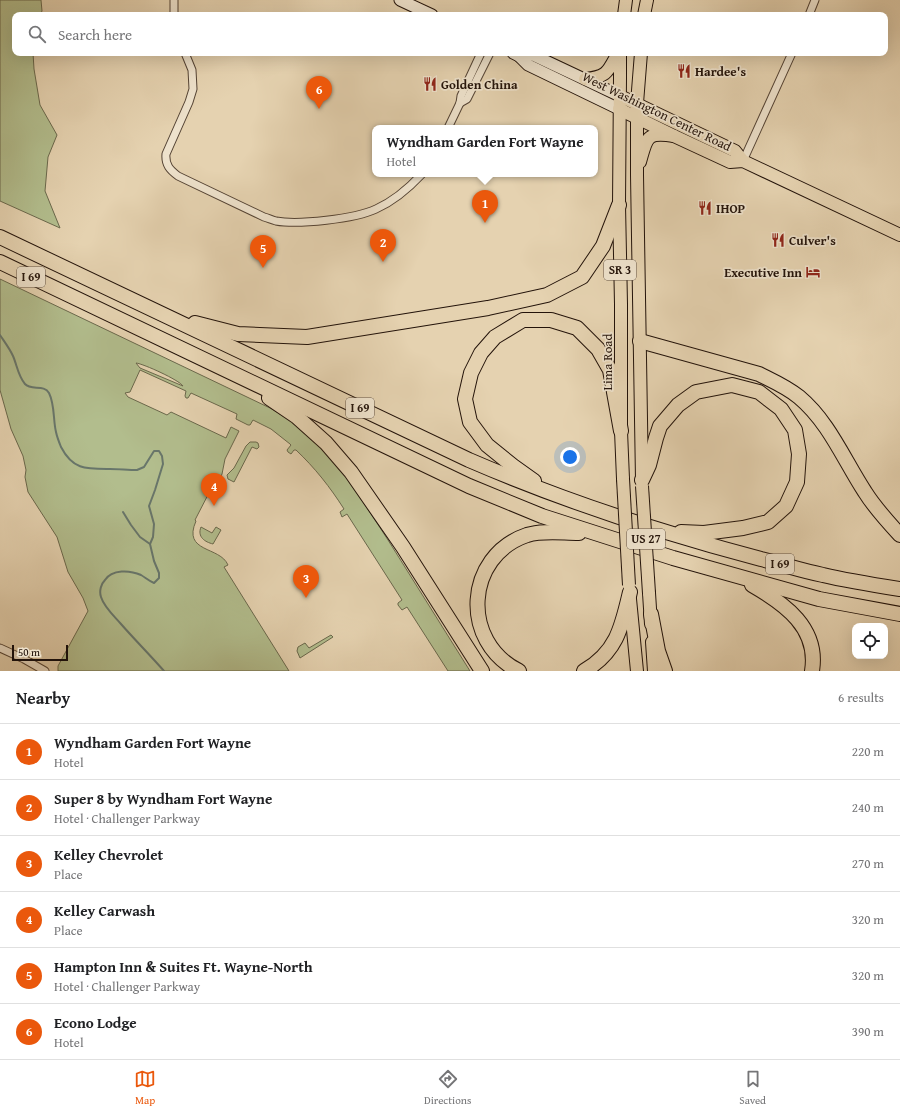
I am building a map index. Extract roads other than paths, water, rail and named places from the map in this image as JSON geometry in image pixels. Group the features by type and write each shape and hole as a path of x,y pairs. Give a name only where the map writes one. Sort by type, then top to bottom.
{"highway":[{"path":"171,319 191,321 238,334 307,337 488,308 547,295 582,277 603,246 619,205"},
{"name":"I 69","path":"0,237 469,460 504,475 661,531 719,548 822,575 900,589"},
{"name":"I 69","path":"0,262 469,486 542,516 674,558 819,599 900,614"},
{"path":"551,493 487,445 470,422 465,399 471,373 481,353 496,337 523,320 551,320 577,328 598,349 610,370 621,431"},
{"path":"640,341 759,374 774,381 798,397 808,405 824,425 878,511 900,534"},
{"path":"223,368 298,417 326,444 351,472 403,547 482,671"},
{"path":"642,483 649,465 660,426 678,405 696,392 732,385 759,392 781,409 795,430 800,454 797,482 786,506 768,522 743,528 704,533 661,531"},
{"path":"519,671 502,660 491,648 482,632 478,615 478,597 482,577 500,552 512,542 527,535 542,532 599,534"},
{"path":"727,573 778,601 794,615 806,630 812,649 812,671"},
{"path":"584,671 599,661 618,636 623,622 629,588"},
{"path":"651,614 658,651 665,671"}],"main road":[{"path":"400,0 426,12"},
{"path":"624,12 626,0"},
{"path":"645,12 647,0"},
{"name":"West Washington Center Road","path":"518,56 528,65 674,136 730,162 743,161"},
{"name":"West Washington Center Road","path":"535,56 637,103 735,151 743,161 900,235"},
{"path":"585,79 599,78 602,76 610,68 617,56"},
{"name":"Lima Road","path":"619,56 621,431 629,588 637,671"},
{"name":"SR 3","path":"641,56 637,103 637,175 642,483"},
{"path":"637,175 647,141 656,134 674,136"},
{"name":"US 27","path":"642,483 654,671"}],"street":[{"path":"174,0 174,12"},
{"path":"810,12 815,0"},
{"path":"186,56 192,70 193,90 166,154 166,160 169,167 178,176 264,217 276,221 294,222 343,218 375,210 394,200 409,188 419,177"},
{"path":"449,125 480,56"},
{"path":"460,103 467,99 488,56"},
{"path":"743,161 791,56"},
{"path":"0,648 31,662 46,671"}],"waterway":[{"path":"0,335 12,353 19,374 25,384 31,387 47,390 49,393 52,402 56,434 66,455 75,464 81,467 94,469 137,470 144,467 154,451 159,451 162,456 163,464 149,506 154,524 153,537 150,544"},
{"path":"123,512 140,537 150,544 154,561 159,573 159,578 154,583 137,573 127,571 117,572 108,576 102,584 100,595 104,604 164,671"}],"place":[{"name":"Hardee's","path":"684,71"},
{"name":"Golden China","path":"430,84"},
{"name":"Econo Lodge","path":"319,109"},
{"name":"IHOP","path":"705,208"},
{"name":"Wyndham Garden Fort Wayne","path":"485,223"},
{"name":"Culver's","path":"778,240"},
{"name":"Super 8 by Wyndham Fort Wayne","path":"383,262"},
{"name":"Hampton Inn & Suites Ft. Wayne-North","path":"263,268"},
{"name":"Executive Inn","path":"813,272"},
{"name":"Kelley Carwash","path":"214,506"},
{"name":"Kelley Chevrolet","path":"306,598"}]}
